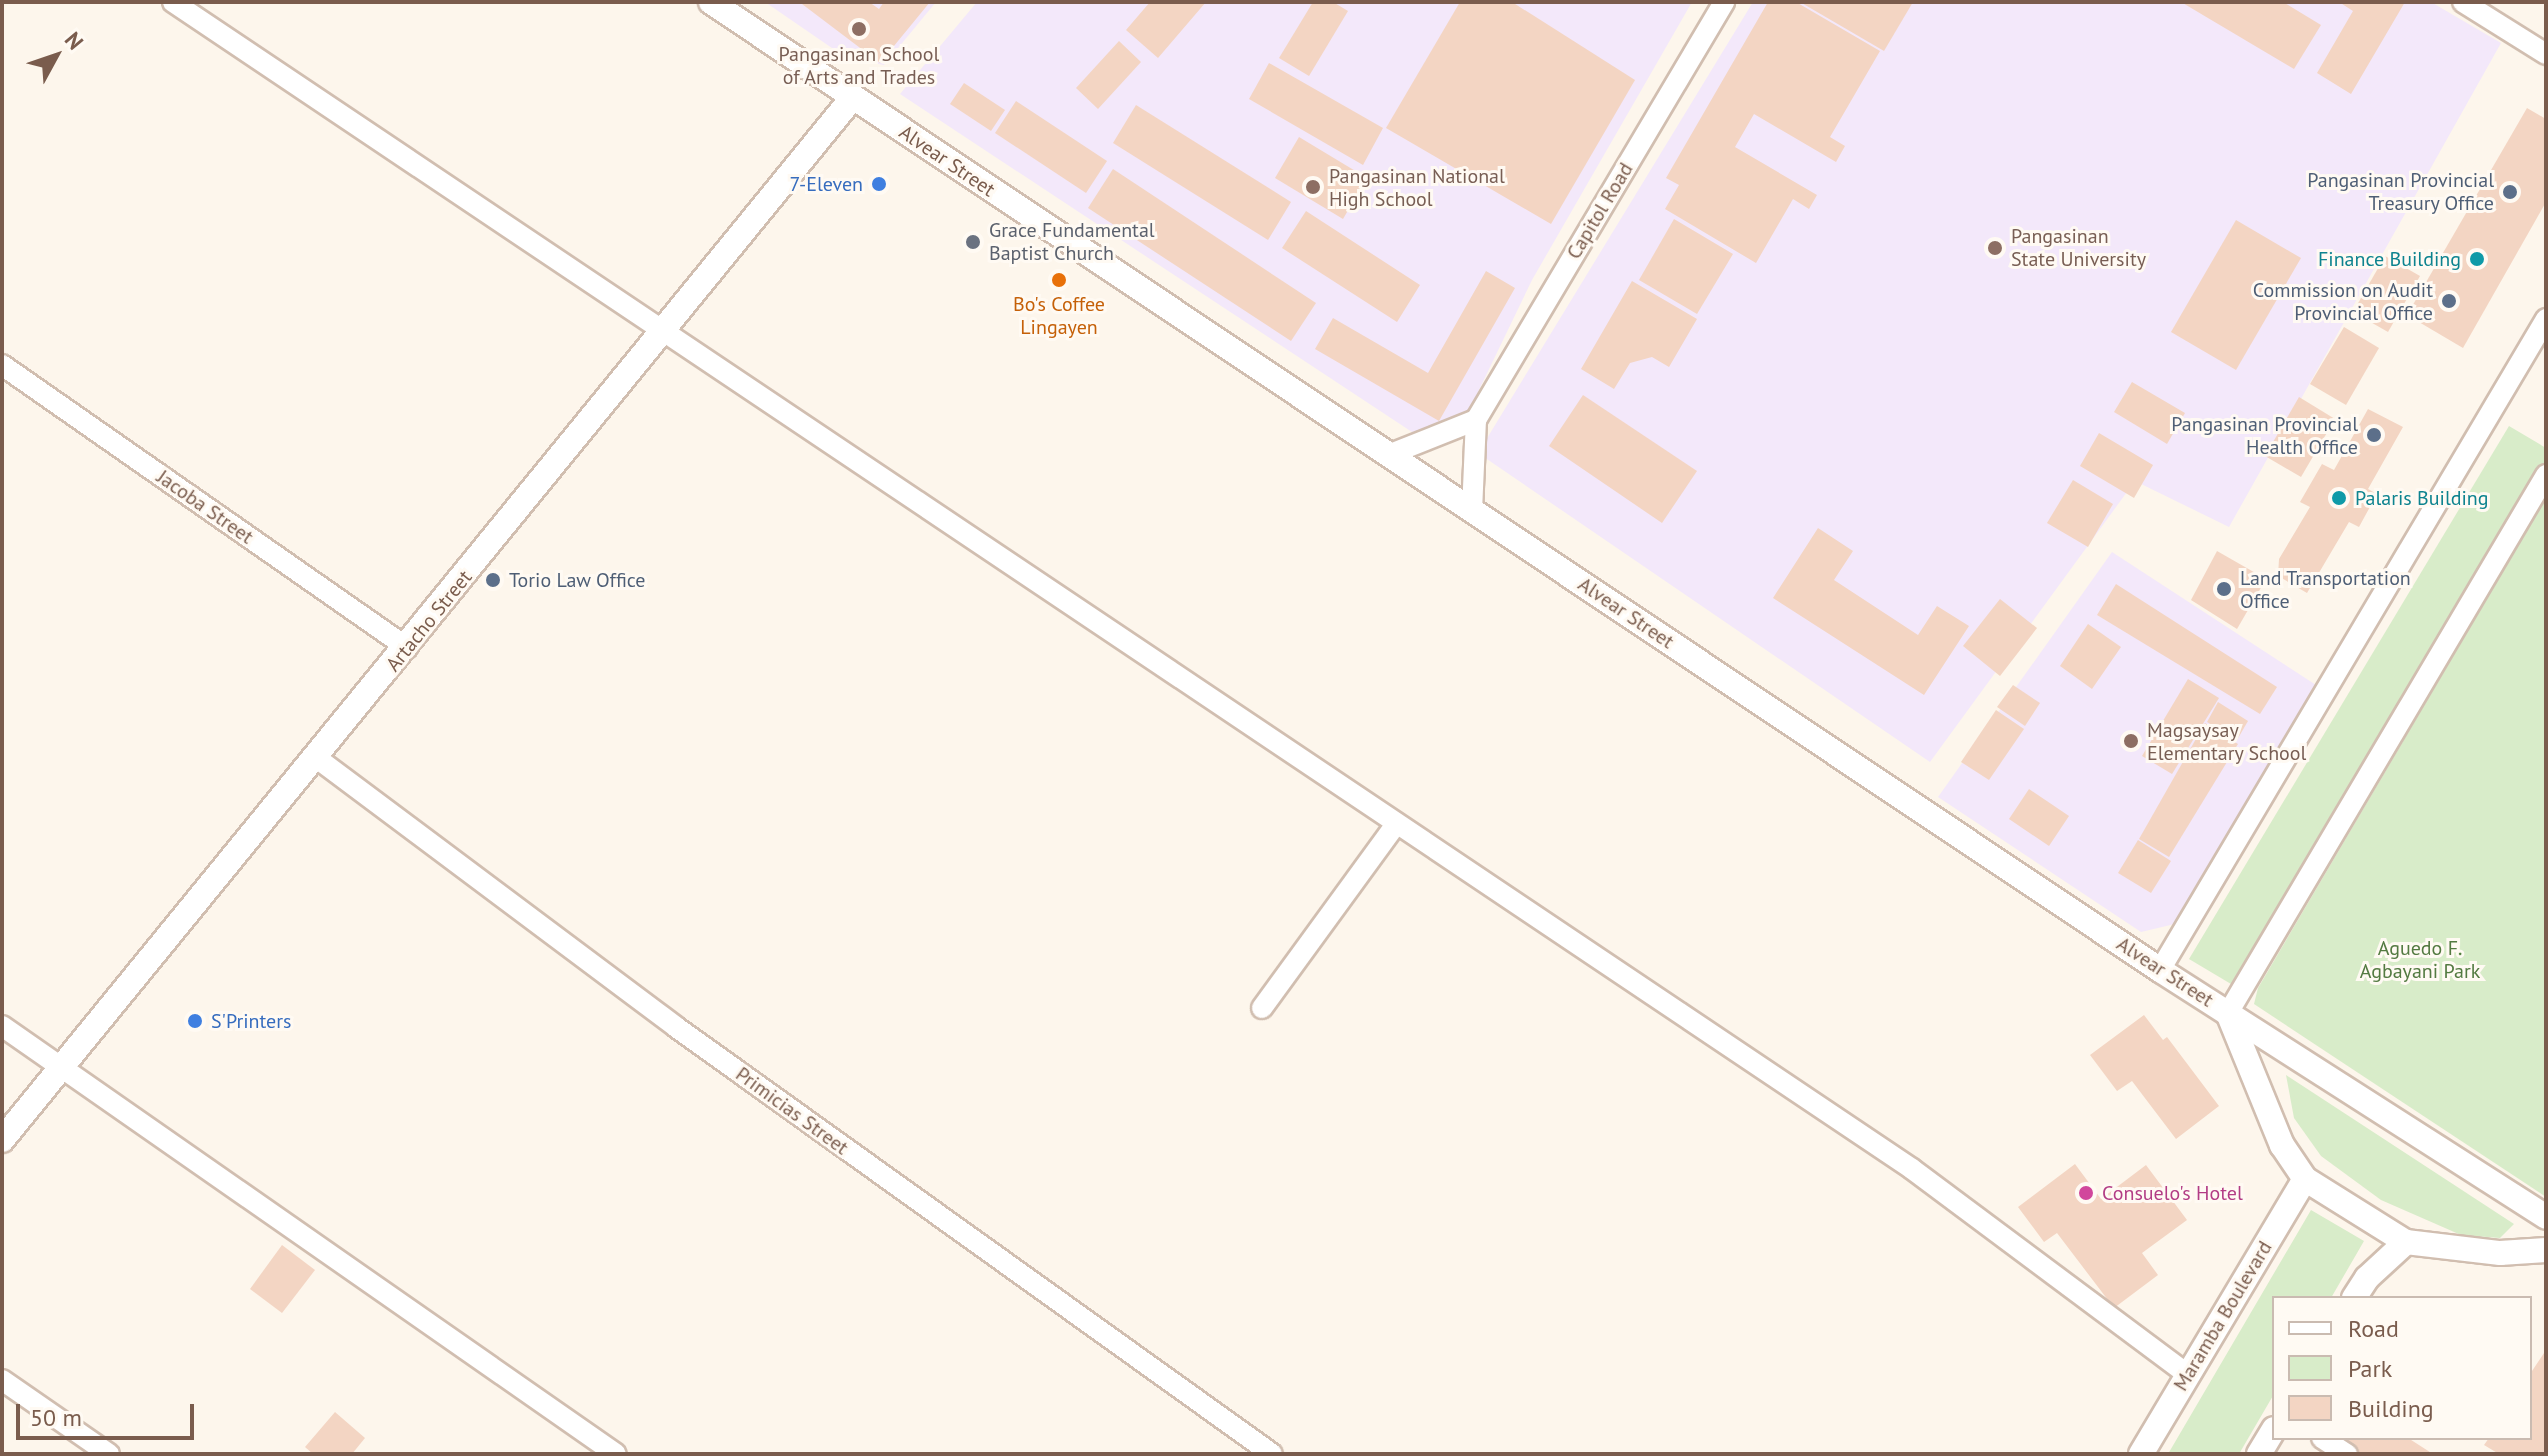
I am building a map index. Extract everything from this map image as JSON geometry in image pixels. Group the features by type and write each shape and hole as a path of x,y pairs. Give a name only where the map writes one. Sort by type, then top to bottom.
{"street":[{"path":"173,2 667,329 1396,824 1912,1169 2187,1374"},
{"name":"Alvear Street","path":"711,2 2160,970 2546,1217"},
{"name":"Capitol Road","path":"1472,511 1476,420 1724,2"},
{"path":"2463,2 2546,54"},
{"name":"Artacho Street","path":"2,1140 318,759 852,98"},
{"path":"2160,970 2546,319"},
{"name":"Jacoba Street","path":"2,365 407,648"},
{"path":"1388,455 1476,420"},
{"path":"2546,475 2228,1013 2282,1145 2305,1179 2406,1242 2486,1252 2546,1250"},
{"name":"Primicias Street","path":"318,759 676,1027 1272,1454"},
{"path":"1262,1008 1396,824"},
{"path":"2,1026 616,1454"},
{"name":"Maramba Boulevard","path":"2141,1454 2305,1179"},
{"path":"2355,1296 2367,1278 2406,1242"},
{"path":"2,1380 109,1454"},
{"path":"2259,1454 2272,1432"},
{"path":"2325,1440 2347,1454"}],"shaded area":[{"name":"Pangasinan School of Arts and Trades","path":"765,2 936,2 884,65 845,57"},
{"name":"Pangasinan National High School","path":"977,2 1692,2 1532,280 1464,421 1412,432 900,94"},
{"name":"Pangasinan State University","path":"1753,2 2431,2 2501,43 2229,527 2135,481 1930,762 1478,453"},
{"name":"Magsaysay Elementary School","path":"2112,552 2316,685 2179,923 2141,932 1938,797"}],"green space":[{"path":"2509,426 2546,448 2546,460 2231,984 2189,959"},
{"name":"Aguedo F. Agbayani Park","path":"2546,498 2546,1197 2254,1004 2258,988"},
{"path":"2286,1075 2514,1224 2500,1238 2461,1235 2381,1200 2321,1156 2294,1118"},
{"path":"2311,1210 2364,1241 2332,1296 2272,1296 2272,1397 2239,1454 2168,1454"}],"building":[{"name":"Pangasinan School of Arts and Trades","path":"869,2 879,9 884,2 930,2 880,63 802,4"},
{"path":"1150,2 1206,2 1158,58 1126,30"},
{"path":"1313,2 1333,2 1348,11 1309,76 1279,58"},
{"path":"1460,2 1512,2 1635,80 1551,224 1386,128"},
{"path":"1768,2 1796,2 1880,51 1830,137 1845,146 1836,162 1754,114 1735,147 1817,195 1809,209 1793,199 1756,263 1665,209 1679,185 1666,178"},
{"path":"1800,2 1913,2 1884,51"},
{"path":"2181,2 2283,2 2321,25 2294,69"},
{"path":"2339,2 2405,2 2351,94 2317,73 2353,11"},
{"path":"1119,41 1141,62 1098,109 1076,88"},
{"path":"1269,63 1383,128 1363,165 1249,99"},
{"path":"964,83 1005,110 991,131 950,104"},
{"path":"1016,101 1107,161 1086,193 995,133"},
{"path":"1136,105 1291,202 1268,240 1113,143"},
{"name":"Finance Building","path":"2527,108 2546,119 2546,202 2463,348 2407,315"},
{"path":"1299,137 1367,178 1343,219 1275,178"},
{"path":"1113,169 1316,303 1291,341 1088,208"},
{"path":"1306,211 1420,285 1397,322 1282,248"},
{"path":"1674,219 1733,254 1697,314 1639,280"},
{"path":"2236,220 2301,258 2236,370 2171,332"},
{"path":"2385,256 2420,276 2388,332 2353,312"},
{"path":"1486,271 1515,288 1439,421 1315,349 1333,318 1428,373"},
{"path":"1632,281 1697,319 1669,367 1652,357 1630,363 1614,389 1581,369"},
{"path":"2344,327 2379,348 2346,405 2310,384"},
{"path":"2132,382 2185,413 2167,444 2114,412"},
{"path":"1583,395 1697,471 1662,523 1549,446"},
{"path":"2299,397 2335,419 2301,477 2265,456"},
{"name":"Palaris Building","path":"2368,409 2403,427 2368,489 2377,494 2359,527 2349,522 2307,593 2278,576 2279,559 2310,507 2300,502 2322,464 2334,470"},
{"path":"2099,433 2153,465 2134,498 2080,466"},
{"path":"2073,480 2113,504 2088,547 2047,523"},
{"path":"1818,528 1853,551 1834,580 1918,635 1937,606 1969,626 1924,695 1773,598"},
{"name":"Land Transportation Office","path":"2217,551 2266,579 2237,629 2191,600"},
{"path":"2116,584 2277,687 2260,714 2097,615"},
{"path":"2000,599 2037,628 2000,676 1963,646"},
{"path":"2088,624 2121,647 2092,689 2060,666"},
{"path":"2188,679 2219,698 2172,774 2142,756"},
{"path":"2013,685 2040,703 2025,726 1997,707"},
{"path":"2218,702 2248,721 2237,740 2207,722"},
{"path":"1996,710 2024,729 1989,780 1961,762"},
{"path":"2205,723 2238,744 2169,857 2139,839"},
{"path":"2029,789 2069,816 2049,846 2009,819"},
{"path":"2138,840 2171,861 2151,893 2118,873"},
{"path":"2144,1015 2163,1040 2167,1037 2219,1106 2176,1139 2132,1081 2117,1091 2090,1055"},
{"path":"2075,1164 2101,1199 2146,1165 2187,1220 2142,1253 2158,1275 2114,1308 2057,1233 2044,1242 2018,1207"},
{"path":"282,1245 315,1270 282,1313 250,1289"},
{"path":"2546,1350 2546,1454 2499,1454 2484,1445 2488,1440 2532,1440 2532,1371"},
{"path":"335,1412 365,1438 352,1454 313,1454 305,1447"},
{"path":"2340,1440 2411,1440 2433,1454 2362,1454"}],"place":[{"name":"Pangasinan School of Arts and Trades","path":"859,29"},
{"name":"7-Eleven","path":"879,184"},
{"name":"Pangasinan National High School","path":"1313,187"},
{"name":"Pangasinan Provincial Treasury Office","path":"2510,192"},
{"name":"Grace Fundamental Baptist Church","path":"973,242"},
{"name":"Pangasinan State University","path":"1995,248"},
{"name":"Finance Building","path":"2477,259"},
{"name":"Bo's Coffee Lingayen","path":"1059,280"},
{"name":"Commission on Audit Provincial Office","path":"2449,301"},
{"name":"Pangasinan Provincial Health Office","path":"2374,435"},
{"name":"Palaris Building","path":"2339,498"},
{"name":"Torio Law Office","path":"493,580"},
{"name":"Land Transportation Office","path":"2224,589"},
{"name":"Magsaysay Elementary School","path":"2131,741"},
{"name":"S'Printers","path":"195,1021"},
{"name":"Consuelo's Hotel","path":"2086,1193"}]}
